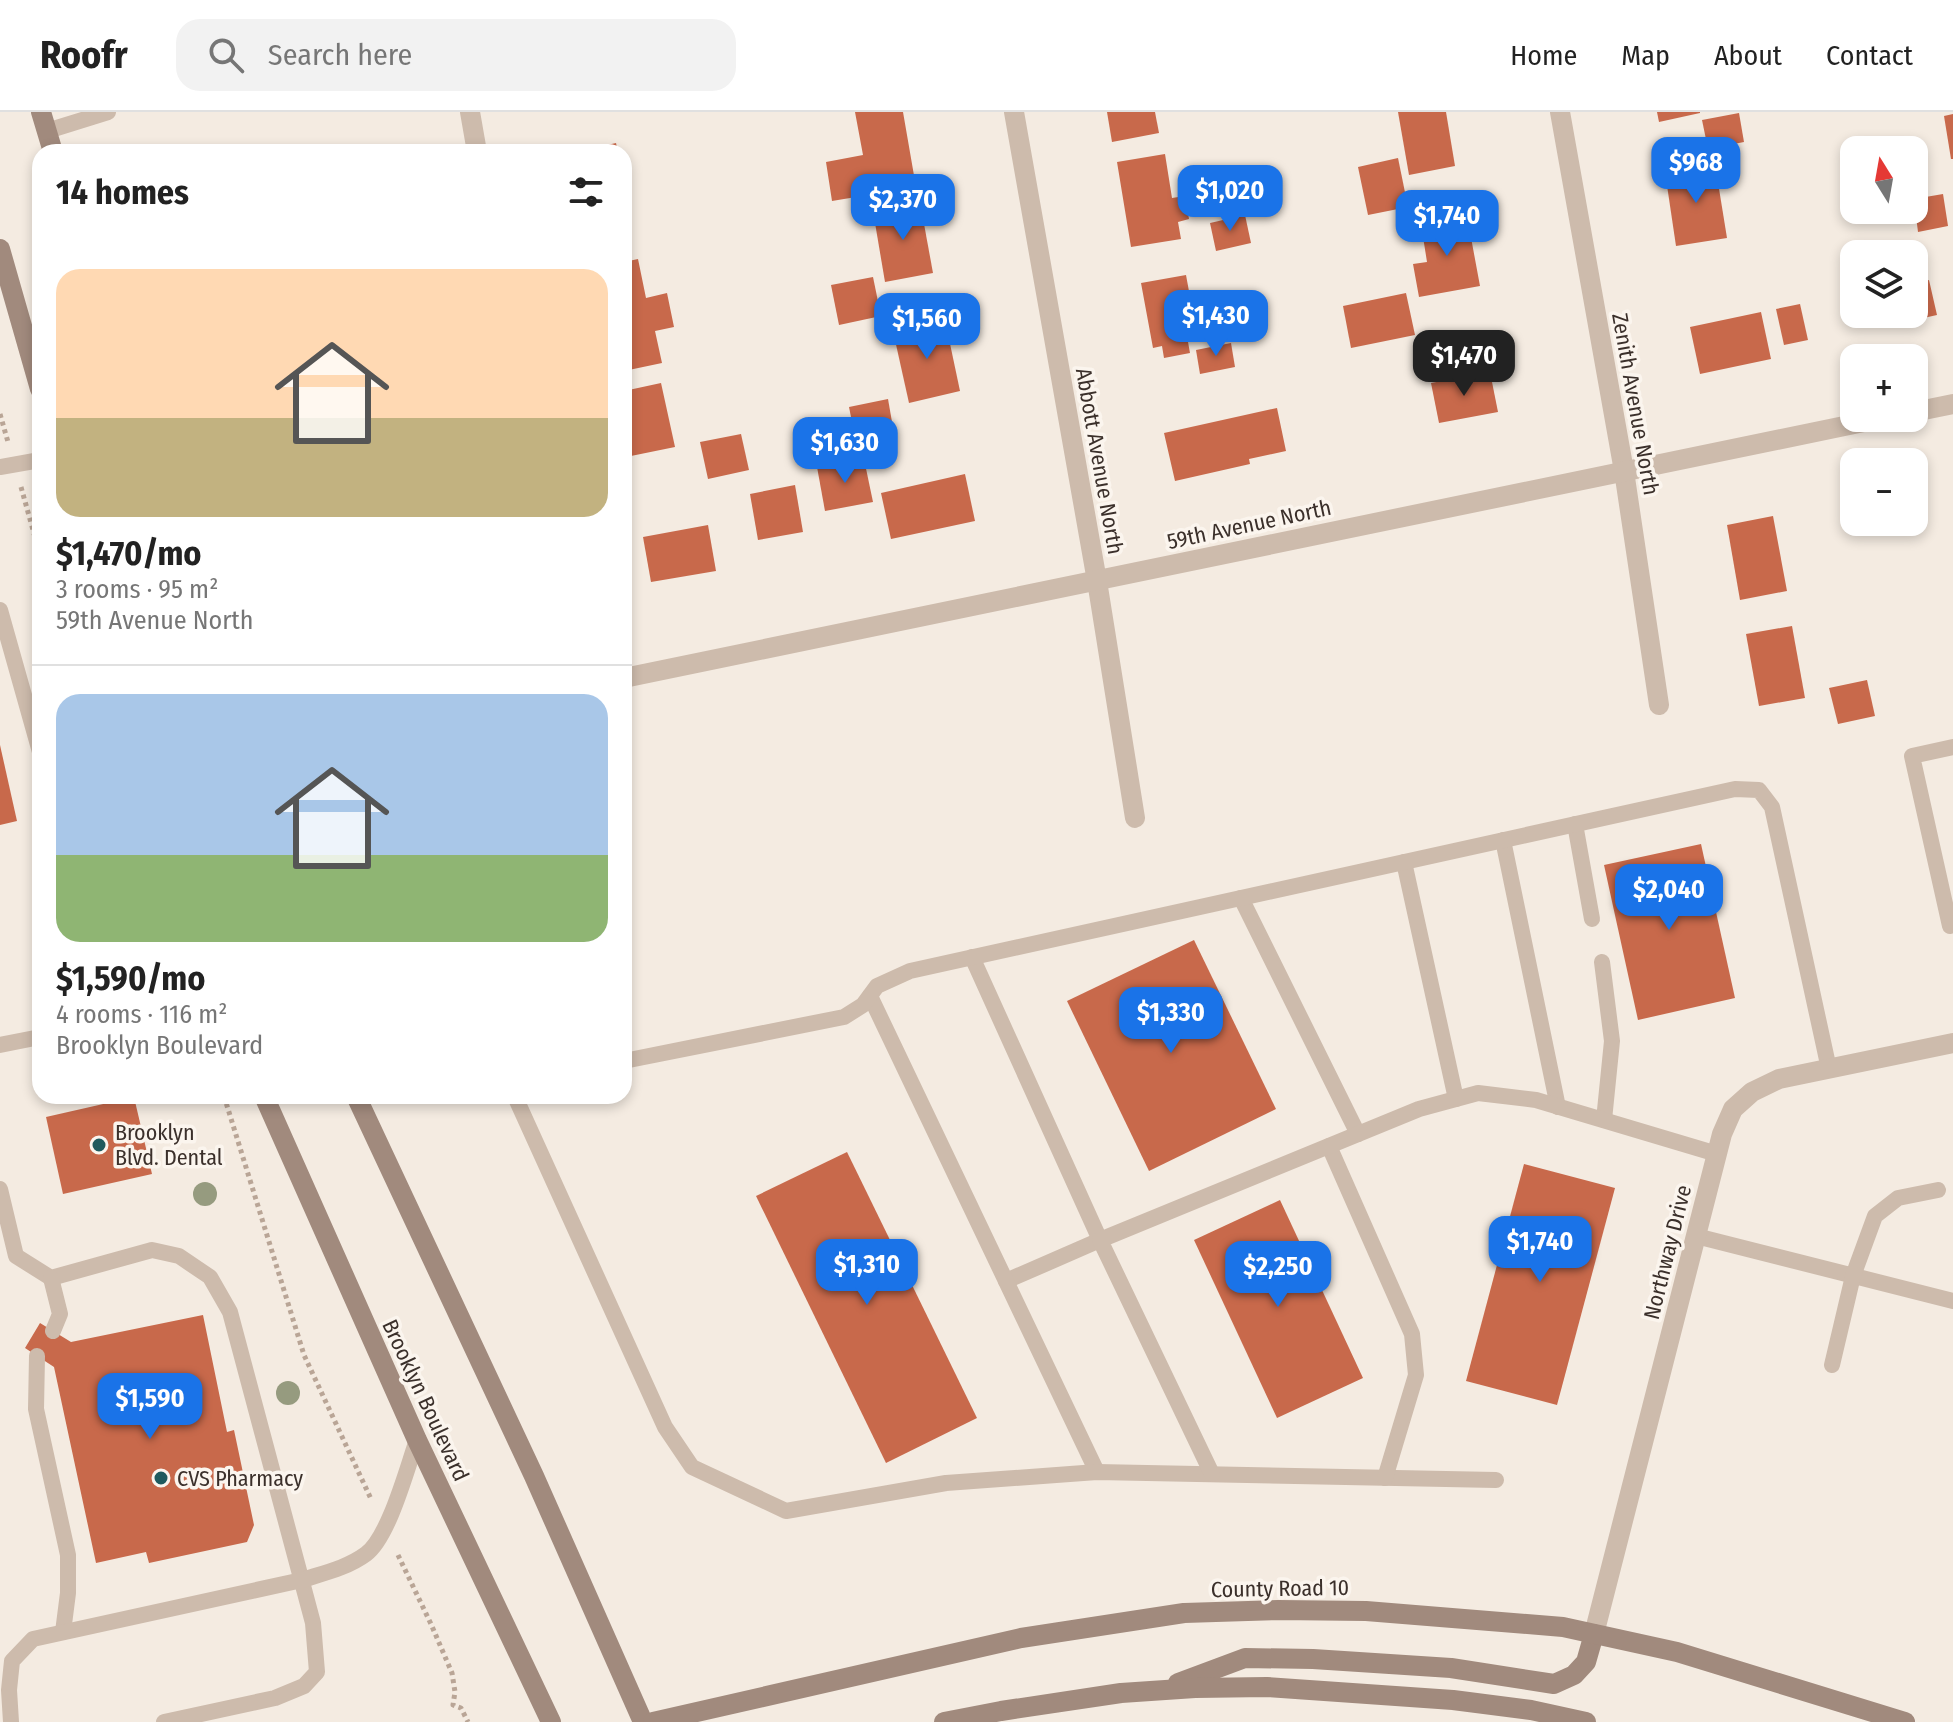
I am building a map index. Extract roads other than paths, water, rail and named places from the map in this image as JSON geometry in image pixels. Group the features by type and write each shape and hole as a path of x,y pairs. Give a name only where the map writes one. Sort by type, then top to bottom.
{"main road":[{"path":"44,122 51,144"},
{"path":"0,249 32,361"},
{"name":"Brooklyn Boulevard","path":"268,1104 417,1440 551,1722"},
{"path":"360,1104 534,1476 643,1722"},
{"name":"County Road 10","path":"653,1722 1021,1638 1184,1613 1278,1610 1366,1611 1563,1627 1677,1652 1905,1722"},
{"path":"1155,1691 1245,1658 1451,1668 1554,1684 1574,1675 1586,1662 1594,1634"},
{"path":"944,1722 1001,1717 1121,1693 1267,1687 1453,1700 1531,1710 1586,1722"}],"street":[{"path":"470,112 476,144"},
{"name":"Abbott Avenue North","path":"1014,112 1097,581 1135,818"},
{"name":"Zenith Avenue North","path":"1560,112 1624,471 1659,705"},
{"path":"1928,409 1953,404"},
{"name":"59th Avenue North","path":"632,676 1840,427"},
{"name":"Northway Drive","path":"1594,1634 1722,1134 1733,1109 1752,1092 1779,1079 1953,1043"}],"lane":[{"path":"44,122 108,112"},
{"path":"0,467 32,461"},
{"path":"0,610 32,724"},
{"path":"1953,747 1912,756 1950,926 1953,925"},
{"path":"632,1059 844,1017 863,1005 877,986 910,971 1735,789 1759,790 1772,807 1829,1069"},
{"path":"1575,824 1592,919"},
{"path":"1503,840 1558,1107"},
{"path":"1404,862 1456,1099"},
{"path":"1241,898 1358,1134"},
{"path":"972,957 1100,1240 1212,1474"},
{"path":"1602,962 1612,1041 1604,1120"},
{"path":"870,996 1097,1472"},
{"path":"0,1045 32,1039"},
{"path":"1006,1281 1419,1109 1478,1093 1536,1100 1717,1154"},
{"path":"518,1104 665,1427 692,1467 786,1511 946,1483 1097,1472 1496,1480"},
{"path":"1329,1146 1412,1334 1416,1375 1385,1478"},
{"path":"0,1189 16,1256 51,1278 60,1314 53,1331"},
{"path":"1832,1365 1853,1276 1875,1216 1898,1198 1938,1190"},
{"path":"1696,1236 1953,1301"},
{"path":"51,1278 152,1250 179,1256 210,1277 230,1312 313,1623 317,1672 304,1686 275,1698 164,1722"},
{"path":"37,1356 36,1409 68,1555 68,1593 63,1632"},
{"path":"11,1722 9,1690 12,1661 33,1639 302,1580 344,1567 369,1552 385,1528 417,1440"}],"place":[{"name":"Brooklyn Blvd. Dental","path":"99,1145"},
{"name":"CVS Pharmacy","path":"161,1478"}]}
